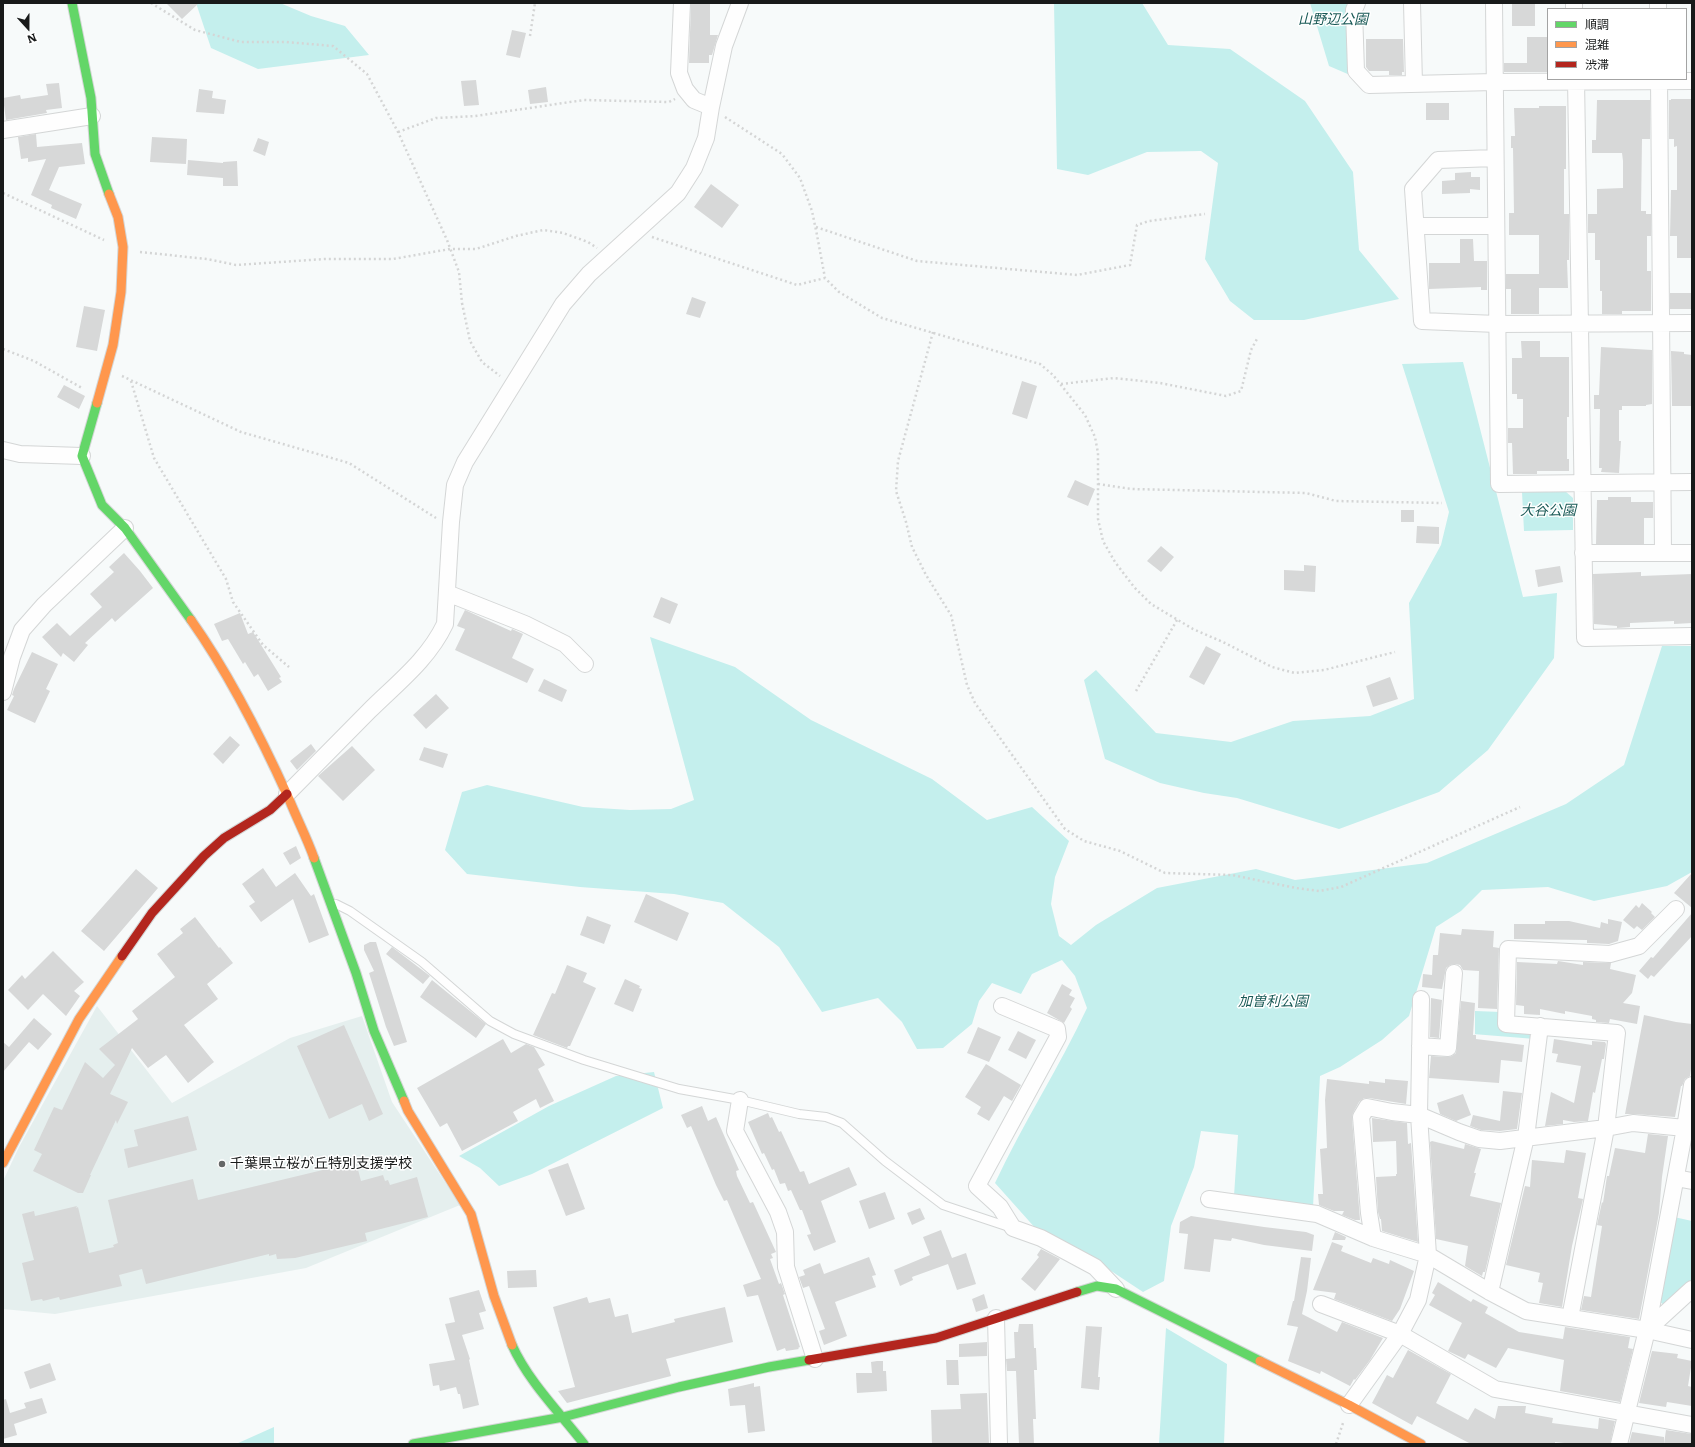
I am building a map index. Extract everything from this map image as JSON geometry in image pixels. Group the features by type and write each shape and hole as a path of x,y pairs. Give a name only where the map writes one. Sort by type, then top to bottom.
{"street":[{"path":"72,3 91,98 96,154 118,217 123,250 121,292 112,345 82,456 102,505 125,528 213,651 240,699 287,794 313,854 356,973 374,1031 408,1111 471,1214 494,1296 506,1332 517,1357 528,1374 584,1444"},
{"path":"682,3 679,73 685,89 694,100 711,107"},
{"path":"3,1163 79,1019 152,913 204,856 219,842 270,810 287,794 370,710 408,675 438,638 445,624 450,527 455,485 465,462 563,304 589,274 678,193 694,168 706,138 724,46 740,3"},
{"path":"1356,3 1354,10 1356,71 1369,85 1576,80 1692,81"},
{"path":"1412,3 1414,84"},
{"path":"1494,3 1498,484 1692,482"},
{"path":"1576,80 1585,638 1692,636"},
{"path":"1659,80 1663,553"},
{"path":"3,130 92,116"},
{"path":"1495,158 1438,160 1413,189 1422,321 1497,324 1692,323"},
{"path":"1416,226 1496,226"},
{"path":"3,450 20,454 82,456"},
{"path":"3,692 12,657 22,630 44,605 125,528"},
{"path":"1584,554 1692,553"},
{"path":"447,593 531,627 564,644 585,664"},
{"path":"1570,1318 1606,1128 1617,1033 1506,1024 1508,950 1610,954 1639,946 1676,909"},
{"path":"1420,1046 1448,1048 1454,974"},
{"path":"1349,1405 1400,1334 1418,1300 1428,1255 1419,1115 1421,999"},
{"path":"1002,1006 1057,1029 1058,1037 977,1186 1000,1207 1013,1228 1041,1238 1095,1267 1116,1290"},
{"path":"1490,1292 1526,1137 1540,1026"},
{"path":"1619,1444 1647,1330 1692,1085"},
{"path":"740,1100 735,1131 778,1212 785,1232 786,1267 815,1359"},
{"path":"1373,1238 1369,1213 1361,1117 1367,1107 1419,1115 1479,1139 1500,1141 1606,1128 1633,1123 1685,1128"},
{"path":"1676,1178 1692,1181"},
{"path":"1209,1199 1317,1214 1373,1238 1428,1255 1490,1292 1526,1311 1647,1330 1692,1340"},
{"path":"413,1444 563,1417 687,1385 768,1367 936,1338 1097,1286 1116,1290 1349,1405 1421,1444"},
{"path":"1647,1330 1692,1289"},
{"path":"1321,1304 1400,1334 1495,1389 1628,1412 1692,1425"},
{"path":"996,1318 999,1444"}],"lane":[{"path":"331,902 350,911 422,962 490,1021 514,1034 584,1060 679,1089 740,1100 799,1114 826,1117 842,1123 885,1161 943,1205 1013,1228"}],"path":[{"path":"151,3 195,30 241,42 286,42 333,46 367,74 398,132 459,272 462,303 470,341 482,362 512,384"},
{"path":"530,36 535,3"},
{"path":"398,132 436,118 475,116 584,100 670,102 689,94"},
{"path":"711,107 782,154 800,178 815,227 824,278 839,292 882,318 1040,364 1053,375 1085,415 1095,437 1098,453 1098,519 1103,541 1134,587 1151,604 1192,629 1224,642 1272,667 1295,673 1324,670 1395,652"},
{"path":"3,193 123,250 207,259 236,264 325,259 393,259 450,249 476,249 516,236 542,230 563,233 588,242 609,256"},
{"path":"815,227 917,261 1077,274 1130,265 1137,225 1149,221 1205,214"},
{"path":"636,232 797,285 824,278"},
{"path":"933,332 898,461 896,492 912,546 926,575 951,615 967,685 975,703 1065,829 1084,841 1120,851 1165,872 1232,875 1296,888 1320,891 1341,887 1520,807"},
{"path":"1060,384 1114,378 1160,383 1226,396 1242,391 1251,350 1258,337"},
{"path":"3,349 34,361 98,396"},
{"path":"106,368 241,432 349,463 450,527"},
{"path":"131,380 154,458 226,579 233,602 263,645 290,667"},
{"path":"1098,484 1132,488 1306,493 1336,501 1442,503"},
{"path":"1136,691 1177,620"},
{"path":"1336,1444 1349,1405"}],"shaded area":[{"name":"千葉県立桜が丘特別支援学校","path":"97,1006 172,1103 290,1038 362,1016 392,1102 460,1205 306,1268 55,1314 3,1309 3,1181 19,1147"}],"green space":[{"path":"196,3 280,3 311,16 345,26 369,55 258,69 211,48"},
{"path":"1054,3 1142,3 1168,45 1230,49 1305,101 1353,172 1359,250 1399,299 1304,320 1254,320 1230,301 1205,259 1218,163 1201,151 1147,152 1088,175 1057,169"},
{"name":"山野辺公園","path":"1310,3 1350,3 1350,75 1329,66"},
{"path":"1463,362 1523,597 1557,593 1554,658 1488,750 1439,792 1339,829 1237,798 1204,793 1160,783 1105,759 1084,680 1096,670 1156,733 1231,742 1293,721 1370,716 1414,699 1409,603 1441,545 1449,512 1402,364"},
{"name":"大谷公園","path":"1565,491 1573,498 1573,530 1524,531 1522,492"},
{"name":"加曽利公園","path":"650,637 735,667 811,720 932,779 987,820 1032,807 1069,841 1055,877 1051,904 1059,936 1071,945 1096,925 1157,888 1256,869 1295,880 1427,863 1566,804 1624,765 1662,646 1692,646 1692,872 1667,886 1594,901 1548,887 1482,890 1461,911 1436,927 1409,1016 1382,1040 1340,1067 1320,1076 1313,1207 1234,1196 1238,1135 1201,1131 1194,1167 1171,1226 1164,1281 1143,1292 1102,1265 1037,1230 995,1183 1087,1008 1075,976 1062,960 1032,974 1021,994 992,983 979,1001 972,1024 943,1048 917,1049 902,1022 878,998 822,1012 779,947 723,903 674,894 580,887 467,874 445,850 462,792 487,785 583,807 630,810 671,809 694,800"},
{"path":"1475,1011 1501,1012 1532,1028 1535,1039 1473,1034 1475,1034"},
{"path":"654,1072 663,1108 532,1174 499,1186 480,1168 459,1156 549,1106 616,1076"},
{"path":"1674,1217 1692,1221 1692,1281 1665,1306 1659,1301"},
{"path":"1166,1328 1227,1364 1224,1444 1159,1444"},
{"path":"274,1427 274,1444 236,1444"}],"building":[{"path":"166,3 199,3 182,19"},
{"path":"691,3 710,3 710,35 718,35 712,55 709,55 709,63 689,63"},
{"path":"1512,3 1535,3 1535,26 1512,26"},
{"path":"512,30 526,33 520,58 506,55"},
{"path":"1527,37 1547,37 1547,72 1504,72 1504,63 1527,63"},
{"path":"1366,39 1403,39 1404,72 1402,72 1402,75 1389,75 1389,71 1369,71 1366,67"},
{"path":"476,80 479,105 464,106 461,81"},
{"path":"59,83 62,108 46,110 47,113 6,120 3,98 20,95 21,99 48,95 46,84"},
{"path":"546,87 548,102 530,104 528,90"},
{"path":"199,89 213,91 212,98 226,100 224,114 196,112"},
{"path":"1692,99 1692,258 1677,258 1677,236 1670,236 1671,190 1677,190 1677,146 1674,147 1674,139 1669,139 1669,100"},
{"path":"1597,100 1650,100 1650,139 1642,139 1641,211 1646,211 1646,214 1651,214 1651,236 1647,236 1647,271 1651,271 1651,311 1622,311 1622,314 1602,314 1600,260 1595,260 1595,233 1588,233 1588,214 1597,214 1597,189 1623,188 1623,161 1622,153 1592,153 1592,140 1596,140"},
{"path":"1426,103 1449,103 1449,120 1426,120"},
{"path":"1539,106 1566,106 1564,214 1569,214 1569,260 1567,260 1568,288 1539,288 1539,314 1511,314 1511,289 1506,289 1506,274 1539,274 1539,235 1509,235 1509,213 1514,213 1513,148 1511,148 1511,136 1515,136 1514,108 1539,108"},
{"path":"36,134 37,147 82,143 85,164 59,167 49,190 82,204 76,219 51,208 52,205 31,195 46,159 28,162 28,158 21,159 18,137"},
{"path":"152,137 187,139 186,164 150,162"},
{"path":"258,138 269,142 265,156 253,151"},
{"path":"188,160 223,163 237,161 238,186 223,186 223,178 187,175"},
{"path":"1471,172 1471,177 1480,177 1480,190 1470,189 1470,193 1442,194 1442,181 1455,180 1455,173"},
{"path":"711,184 739,205 722,228 694,207"},
{"path":"1460,239 1473,239 1474,261 1487,261 1487,290 1481,290 1481,287 1429,289 1429,263 1460,263"},
{"path":"1670,293 1692,293 1692,309 1670,309"},
{"path":"692,297 706,302 700,318 686,314"},
{"path":"84,306 105,310 97,351 76,347"},
{"path":"1521,341 1540,341 1540,357 1569,357 1567,459 1569,459 1569,471 1537,471 1537,474 1513,474 1512,443 1508,443 1508,428 1523,428 1523,399 1517,399 1517,394 1512,394 1512,358 1522,358"},
{"path":"1601,347 1652,350 1652,404 1646,406 1622,406 1622,410 1619,410 1619,441 1621,441 1619,473 1601,472 1602,468 1599,468 1600,409 1594,409 1594,395 1599,395"},
{"path":"1671,351 1684,352 1684,354 1692,355 1692,406 1672,406"},
{"path":"1022,381 1037,386 1027,419 1012,414"},
{"path":"64,385 85,396 79,409 57,397"},
{"path":"1075,480 1095,489 1088,506 1067,497"},
{"path":"1608,497 1631,497 1631,502 1653,502 1653,518 1644,518 1644,544 1596,544 1597,500 1608,500"},
{"path":"1401,510 1414,510 1414,522 1401,522"},
{"path":"1417,526 1439,527 1439,544 1416,543"},
{"path":"1161,546 1174,557 1161,572 1147,561"},
{"path":"124,553 153,588 115,622 112,618 85,643 88,645 74,662 63,653 61,657 42,637 57,623 70,636 102,607 90,594 114,572 109,567"},
{"path":"1304,565 1316,566 1315,592 1284,590 1284,570 1304,571"},
{"path":"1560,566 1563,582 1538,587 1535,570"},
{"path":"1641,572 1641,576 1692,574 1692,623 1674,624 1674,621 1630,623 1630,627 1617,628 1617,626 1594,624 1593,574"},
{"path":"661,597 678,604 670,624 653,617"},
{"path":"465,610 511,631 512,629 523,634 512,658 534,669 527,683 455,650 465,629 457,626"},
{"path":"240,613 248,634 253,632 281,677 279,678 282,682 268,691 258,674 254,677 245,662 243,664 228,639 222,641 214,624"},
{"path":"1206,646 1221,654 1204,685 1189,677"},
{"path":"32,652 58,664 46,689 50,691 35,723 7,710 14,696 12,695 14,689"},
{"path":"1390,677 1398,699 1373,707 1366,686"},
{"path":"544,679 567,690 562,702 538,691"},
{"path":"436,694 449,708 426,729 413,715"},
{"path":"230,736 240,745 223,764 213,754"},
{"path":"311,744 316,751 297,770 290,761"},
{"path":"352,746 375,770 343,801 318,776"},
{"path":"424,747 448,754 443,768 419,760"},
{"path":"296,846 301,858 290,865 283,853"},
{"path":"263,868 276,887 295,873 311,896 314,894 329,935 309,943 293,899 261,922 249,906 255,902 242,884"},
{"path":"136,869 158,888 104,951 81,931"},
{"path":"1692,873 1692,908 1674,893"},
{"path":"646,894 689,913 677,941 634,922"},
{"path":"1642,903 1652,912 1651,913 1655,917 1642,930 1637,926 1634,929 1623,920 1636,905 1639,908"},
{"path":"1692,913 1692,936 1654,977 1651,975 1648,979 1639,971 1651,957 1653,958"},
{"path":"587,916 611,925 604,944 580,935"},
{"path":"195,917 219,948 220,947 233,963 207,984 218,999 184,1025 214,1062 188,1083 166,1055 148,1068 132,1048 110,1094 128,1102 117,1124 116,1120 83,1193 78,1193 33,1171 42,1154 34,1150 54,1107 62,1110 85,1062 103,1078 115,1065 99,1049 138,1019 132,1011 175,977 157,954 183,933 180,929"},
{"path":"1608,919 1622,922 1618,941 1609,944 1587,943 1587,940 1514,939 1514,924 1545,924 1545,921 1569,921 1600,928 1601,922 1608,924"},
{"path":"1462,929 1494,931 1493,947 1499,948 1497,1009 1478,1008 1479,971 1463,970 1460,965 1450,965 1446,968 1442,989 1422,987 1423,974 1432,975 1433,955 1438,955 1440,933 1461,935"},
{"path":"370,942 376,942 407,1042 394,1046 386,1027 369,973 374,971 364,950 364,945"},
{"path":"392,947 430,976 423,984 386,954"},
{"path":"53,951 84,982 74,991 80,996 66,1016 43,994 28,1010 8,990 22,975 25,979"},
{"path":"1558,961 1583,965 1583,962 1611,963 1610,969 1636,975 1632,993 1623,1003 1640,1006 1637,1024 1610,1019 1609,1023 1596,1022 1596,1020 1592,1019 1592,1016 1565,1011 1565,1014 1540,1009 1540,1015 1524,1014 1524,1006 1516,1005 1517,962 1557,964"},
{"path":"567,965 587,973 583,982 596,988 570,1046 567,1048 533,1035 552,993 555,994"},
{"path":"625,979 640,986 639,988 642,989 633,1012 614,1004"},
{"path":"432,980 486,1024 476,1038 420,997"},
{"path":"1062,984 1072,990 1069,995 1075,998 1070,1007 1072,1009 1064,1023 1047,1013"},
{"path":"1431,998 1442,1000 1439,1038 1430,1037"},
{"path":"1461,1001 1475,1003 1473,1035 1476,1035 1476,1039 1524,1045 1522,1062 1501,1060 1499,1083 1429,1078 1431,1056 1448,1057 1456,1053"},
{"path":"1644,1015 1692,1024 1692,1062 1690,1076 1685,1079 1681,1086 1675,1117 1625,1114"},
{"path":"34,1018 52,1034 38,1050 29,1042 3,1072 3,1042 9,1047"},
{"path":"344,1025 383,1114 369,1121 362,1104 329,1119 297,1046"},
{"path":"978,1027 1001,1037 989,1062 967,1053"},
{"path":"1018,1031 1036,1040 1026,1059 1008,1050"},
{"path":"503,1039 511,1053 526,1044 534,1047 545,1065 538,1069 554,1101 540,1108 536,1099 513,1112 518,1121 462,1151 447,1123 440,1127 417,1088"},
{"path":"1554,1039 1592,1045 1592,1041 1605,1042 1606,1044 1604,1059 1602,1059 1595,1093 1593,1092 1588,1121 1574,1122 1563,1120 1563,1124 1545,1126 1551,1092 1574,1103 1581,1066 1556,1062 1558,1054 1552,1053"},
{"path":"986,1064 1021,1085 1012,1101 1004,1096 989,1121 977,1114 981,1107 965,1097"},
{"path":"1327,1079 1369,1084 1369,1081 1385,1083 1385,1079 1408,1081 1406,1104 1364,1098 1359,1102 1353,1113 1352,1118 1360,1220 1355,1220 1342,1215 1344,1211 1334,1211 1319,1205 1318,1194 1323,1194 1320,1149 1327,1148 1325,1100"},
{"path":"1503,1091 1522,1093 1517,1129 1500,1131 1481,1130 1470,1126 1473,1115 1500,1121"},
{"path":"1463,1094 1471,1115 1456,1121 1440,1114 1437,1103"},
{"path":"702,1106 708,1121 716,1117 739,1170 736,1171 737,1176 750,1203 753,1202 776,1252 771,1254 773,1258 770,1259 779,1284 781,1283 785,1294 783,1295 800,1347 798,1348 799,1349 786,1351 785,1348 777,1351 758,1295 747,1297 743,1285 761,1279 727,1200 724,1201 716,1185 691,1126 687,1128 681,1115"},
{"path":"768,1113 770,1118 772,1117 779,1132 781,1131 800,1172 804,1171 809,1184 849,1167 857,1185 821,1201 836,1242 814,1251 807,1235 811,1234 802,1210 800,1210 791,1190 788,1191 785,1183 780,1184 774,1169 772,1170 764,1153 762,1154 748,1122"},
{"path":"188,1116 197,1150 128,1168 124,1149 138,1146 134,1130"},
{"path":"1372,1118 1407,1123 1408,1144 1411,1143 1418,1242 1382,1231 1381,1219 1378,1212 1376,1177 1396,1176 1396,1141 1373,1142"},
{"path":"1648,1134 1668,1136 1659,1213 1639,1319 1581,1310 1584,1296 1591,1297 1602,1226 1597,1225 1602,1202 1603,1203 1607,1176 1609,1176 1615,1148 1645,1153"},
{"path":"1432,1141 1464,1149 1465,1144 1481,1149 1474,1173 1476,1173 1470,1196 1501,1203 1485,1272 1483,1272 1482,1276 1465,1266 1468,1246 1436,1239 1430,1142"},
{"path":"1566,1150 1586,1153 1578,1198 1583,1199 1572,1246 1562,1307 1539,1303 1543,1283 1538,1282 1540,1273 1506,1265 1525,1186 1530,1187 1532,1160 1564,1163"},
{"path":"356,1162 361,1181 383,1175 385,1181 388,1180 390,1185 417,1177 428,1217 365,1233 367,1241 295,1258 277,1259 276,1254 269,1256 269,1254 146,1284 142,1269 119,1275 122,1286 60,1300 59,1297 43,1301 42,1299 31,1301 22,1263 34,1260 22,1214 34,1211 35,1216 77,1206 76,1208 78,1207 89,1253 114,1247 113,1245 118,1243 108,1200 193,1179 198,1200"},
{"path":"568,1163 585,1209 566,1216 548,1170"},
{"path":"885,1192 895,1219 869,1229 859,1201"},
{"path":"920,1208 925,1219 912,1225 907,1213"},
{"path":"1191,1216 1306,1232 1314,1235 1312,1251 1264,1245 1232,1238 1231,1241 1214,1239 1210,1272 1184,1269 1188,1234 1179,1233 1180,1222"},
{"path":"941,1230 952,1258 966,1253 976,1284 957,1290 948,1264 912,1277 913,1280 900,1286 894,1270 930,1255 923,1237"},
{"path":"1335,1232 1346,1237 1345,1240 1332,1240"},
{"path":"1332,1242 1343,1246 1341,1251 1371,1263 1373,1258 1389,1264 1390,1260 1414,1271 1400,1309 1392,1321 1334,1299 1336,1293 1313,1290"},
{"path":"1041,1249 1060,1259 1035,1291 1021,1279 1039,1257 1037,1255"},
{"path":"869,1257 876,1275 872,1276 876,1287 835,1302 847,1336 824,1345 819,1331 825,1329 809,1286 803,1288 799,1277 805,1275 803,1270 820,1263 824,1274"},
{"path":"1301,1257 1311,1258 1307,1291 1302,1314 1337,1332 1342,1322 1383,1338 1370,1360 1350,1386 1321,1371 1320,1374 1288,1361 1298,1327 1287,1325 1294,1301"},
{"path":"536,1270 537,1287 508,1288 507,1271"},
{"path":"1438,1282 1471,1302 1473,1299 1488,1307 1485,1313 1519,1332 1563,1339 1565,1327 1630,1337 1628,1348 1633,1349 1620,1402 1560,1391 1564,1360 1508,1348 1496,1368 1468,1354 1465,1359 1448,1351 1462,1323 1429,1305 1435,1295 1432,1293"},
{"path":"479,1290 486,1311 479,1313 484,1329 462,1335 470,1359 479,1405 463,1409 460,1394 458,1394 456,1387 440,1391 439,1385 433,1386 429,1364 455,1360 445,1324 455,1322 449,1298"},
{"path":"984,1294 988,1308 976,1312 972,1299"},
{"path":"587,1297 589,1303 610,1298 615,1317 628,1314 632,1333 675,1322 674,1319 725,1307 733,1342 666,1359 671,1376 567,1403 558,1391 575,1387 553,1307"},
{"path":"1019,1324 1033,1324 1034,1348 1036,1348 1037,1370 1034,1370 1036,1419 1033,1419 1034,1444 1019,1444 1016,1371 1007,1371 1006,1359 1015,1358 1014,1332 1018,1332"},
{"path":"1086,1326 1102,1327 1098,1377 1100,1377 1099,1390 1081,1388"},
{"path":"987,1342 987,1356 959,1357 959,1344"},
{"path":"1408,1350 1451,1374 1436,1403 1468,1420 1475,1408 1495,1419 1498,1406 1526,1406 1525,1413 1553,1418 1552,1423 1598,1429 1599,1418 1615,1421 1610,1444 1573,1444 1555,1442 1555,1444 1471,1444 1417,1416 1412,1425 1372,1403 1387,1375 1393,1378"},
{"path":"1652,1351 1678,1354 1677,1358 1692,1361 1688,1386 1692,1387 1692,1406 1667,1402 1666,1407 1639,1403"},
{"path":"946,1360 958,1360 959,1385 947,1385"},
{"path":"883,1361 883,1371 886,1371 887,1391 857,1393 856,1373 872,1373 871,1362"},
{"path":"50,1363 56,1380 30,1389 24,1372"},
{"path":"754,1383 754,1387 760,1386 765,1431 748,1433 745,1405 730,1406 728,1389"},
{"path":"987,1393 989,1444 932,1444 931,1410 961,1409 960,1394"},
{"path":"42,1398 47,1413 14,1424 17,1435 3,1439 3,1400 6,1399 10,1413 26,1408 24,1403"},
{"path":"1666,1430 1692,1434 1692,1444 1664,1444"},
{"path":"1632,1432 1664,1437 1664,1444 1629,1444"}],"traffic: fast":[{"path":"72,3 91,98 95,154 109,194"},
{"path":"97,403 82,456 102,505 125,528 191,620"},
{"path":"314,858 356,973 374,1031 404,1101"},
{"path":"1077,1292 1097,1286 1116,1289 1260,1361"},
{"path":"512,1345 535,1384 584,1444"},
{"path":"413,1444 563,1417 679,1387 769,1367 809,1360"}],"traffic: slow":[{"path":"97,403 113,345 121,292 123,247 118,217 109,194"},
{"path":"191,620 219,662 256,730 289,799 314,858"},
{"path":"3,1163 79,1019 122,956"},
{"path":"404,1101 408,1111 471,1214 494,1296 512,1345"},
{"path":"1260,1361 1349,1405 1421,1444"}],"traffic: jam":[{"path":"122,956 152,913 204,856 224,838 270,810 287,794"},
{"path":"809,1360 936,1338 1077,1292"}],"place":[{"name":"千葉県立桜が丘特別支援学校","path":"222,1164"}]}
